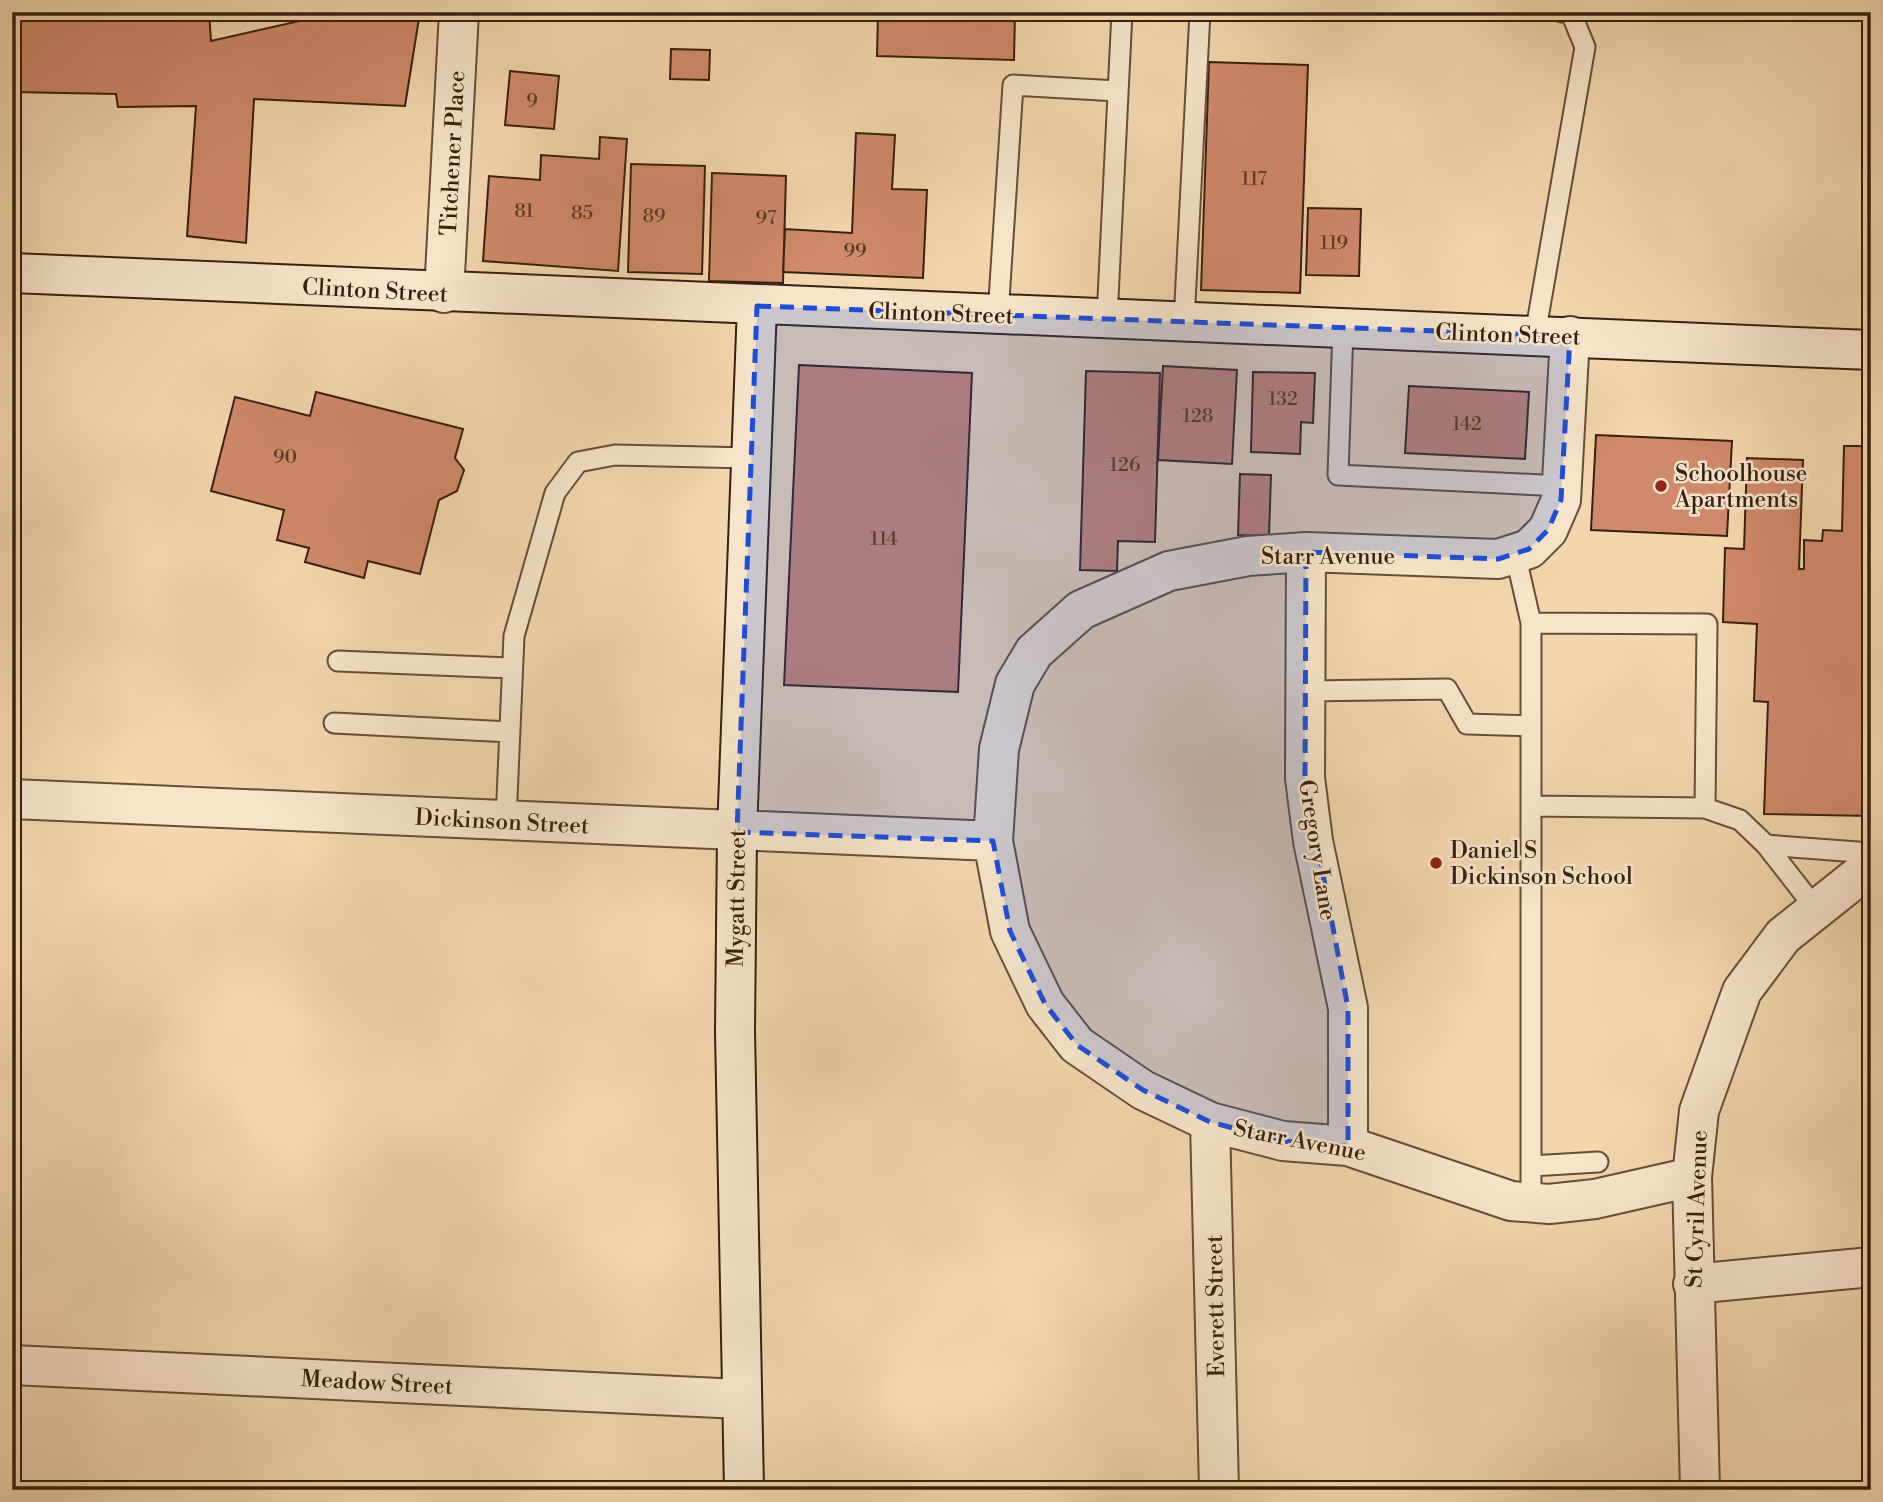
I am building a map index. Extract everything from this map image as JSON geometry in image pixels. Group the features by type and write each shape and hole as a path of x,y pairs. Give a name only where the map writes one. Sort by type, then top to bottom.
{"street":[{"name":"Titchener Place","path":"444,293 460,12"},
{"name":"Clinton Street","path":"12,273 757,306 1871,350"},
{"name":"Mygatt Street","path":"744,1490 735,1031 737,832 757,306"},
{"name":"Starr Avenue","path":"1553,336 1561,500 1548,530 1529,549 1498,559 1306,552 1248,556 1169,571 1081,610 1034,652 1015,684 999,749 993,841 1010,932 1045,1004 1077,1045 1143,1090 1210,1122 1283,1141 1348,1146 1511,1201 1549,1204 1595,1199 1692,1177"},
{"name":"Gregory Lane","path":"1306,552 1305,778 1313,842 1348,1008 1348,1146"},
{"name":"Dickinson Street","path":"12,799 993,841"},
{"name":"St Cyril Avenue","path":"1700,1490 1692,1177 1699,1111 1742,991 1783,936 1871,866"},
{"name":"Everett Street","path":"1210,1122 1219,1490"},
{"path":"1693,1284 1871,1267"},
{"name":"Meadow Street","path":"12,1365 741,1399"}],"lane":[{"path":"1107,319 1122,12"},
{"path":"1185,322 1200,12"},
{"path":"1553,336 1585,47 1571,13 1562,12"},
{"path":"998,315 1013,85 1118,91"},
{"path":"1343,328 1338,475 1562,485"},
{"path":"506,821 514,636 555,493 578,462 615,455 751,458"},
{"path":"1515,554 1531,623 1531,1203"},
{"path":"1531,623 1707,624 1705,808"},
{"path":"338,661 513,668"},
{"path":"1305,691 1447,689 1467,724 1531,726"},
{"path":"334,723 510,732"},
{"path":"1531,806 1705,808 1740,820 1766,845 1816,909"},
{"path":"1766,845 1871,853"},
{"path":"1531,1166 1598,1162"}],"highlighted area":[{"path":"757,306 1570,336 1561,500 1548,530 1529,549 1498,559 1306,552 1305,778 1348,1008 1348,1146 1283,1141 1210,1122 1143,1090 1077,1045 1045,1004 1010,931 993,841 737,832"}],"building":[{"path":"12,12 209,12 211,41 339,12 420,12 405,106 254,99 246,243 187,236 196,106 118,107 116,94 12,92"},
{"path":"878,12 1015,12 1014,60 877,56"},
{"path":"671,49 710,50 709,80 670,79"},
{"path":"1209,62 1308,65 1300,293 1201,290"},
{"path":"510,71 559,76 554,129 505,125"},
{"path":"856,133 895,135 892,189 927,190 923,278 783,272 785,229 852,233"},
{"path":"600,137 627,139 618,271 483,261 489,176 540,180 541,155 599,159"},
{"path":"631,164 705,166 702,274 628,272"},
{"path":"712,173 786,176 783,283 709,281"},
{"path":"1308,208 1361,209 1359,276 1306,275"},
{"path":"799,365 972,373 958,692 784,685"},
{"path":"1163,366 1237,370 1232,464 1158,460"},
{"path":"1086,371 1160,373 1155,542 1118,541 1117,571 1080,570"},
{"path":"1253,372 1315,373 1313,423 1301,422 1300,454 1251,452"},
{"path":"1409,386 1529,392 1525,459 1405,453"},
{"path":"316,392 463,429 455,458 464,470 457,491 439,500 420,574 368,561 364,578 305,562 309,548 277,540 284,510 211,491 235,397 310,416"},
{"name":"Schoolhouse Apartments","path":"1596,435 1732,441 1727,536 1591,530"},
{"path":"1844,446 1871,446 1871,816 1764,814 1768,702 1754,701 1757,624 1723,622 1725,548 1744,549 1747,458 1803,460 1799,569 1804,569 1804,540 1822,541 1823,530 1842,531"},
{"path":"1240,474 1271,475 1269,536 1238,535"}],"place":[{"name":"Schoolhouse Apartments","path":"1661,486"},
{"name":"Daniel S Dickinson School","path":"1436,863"}]}
